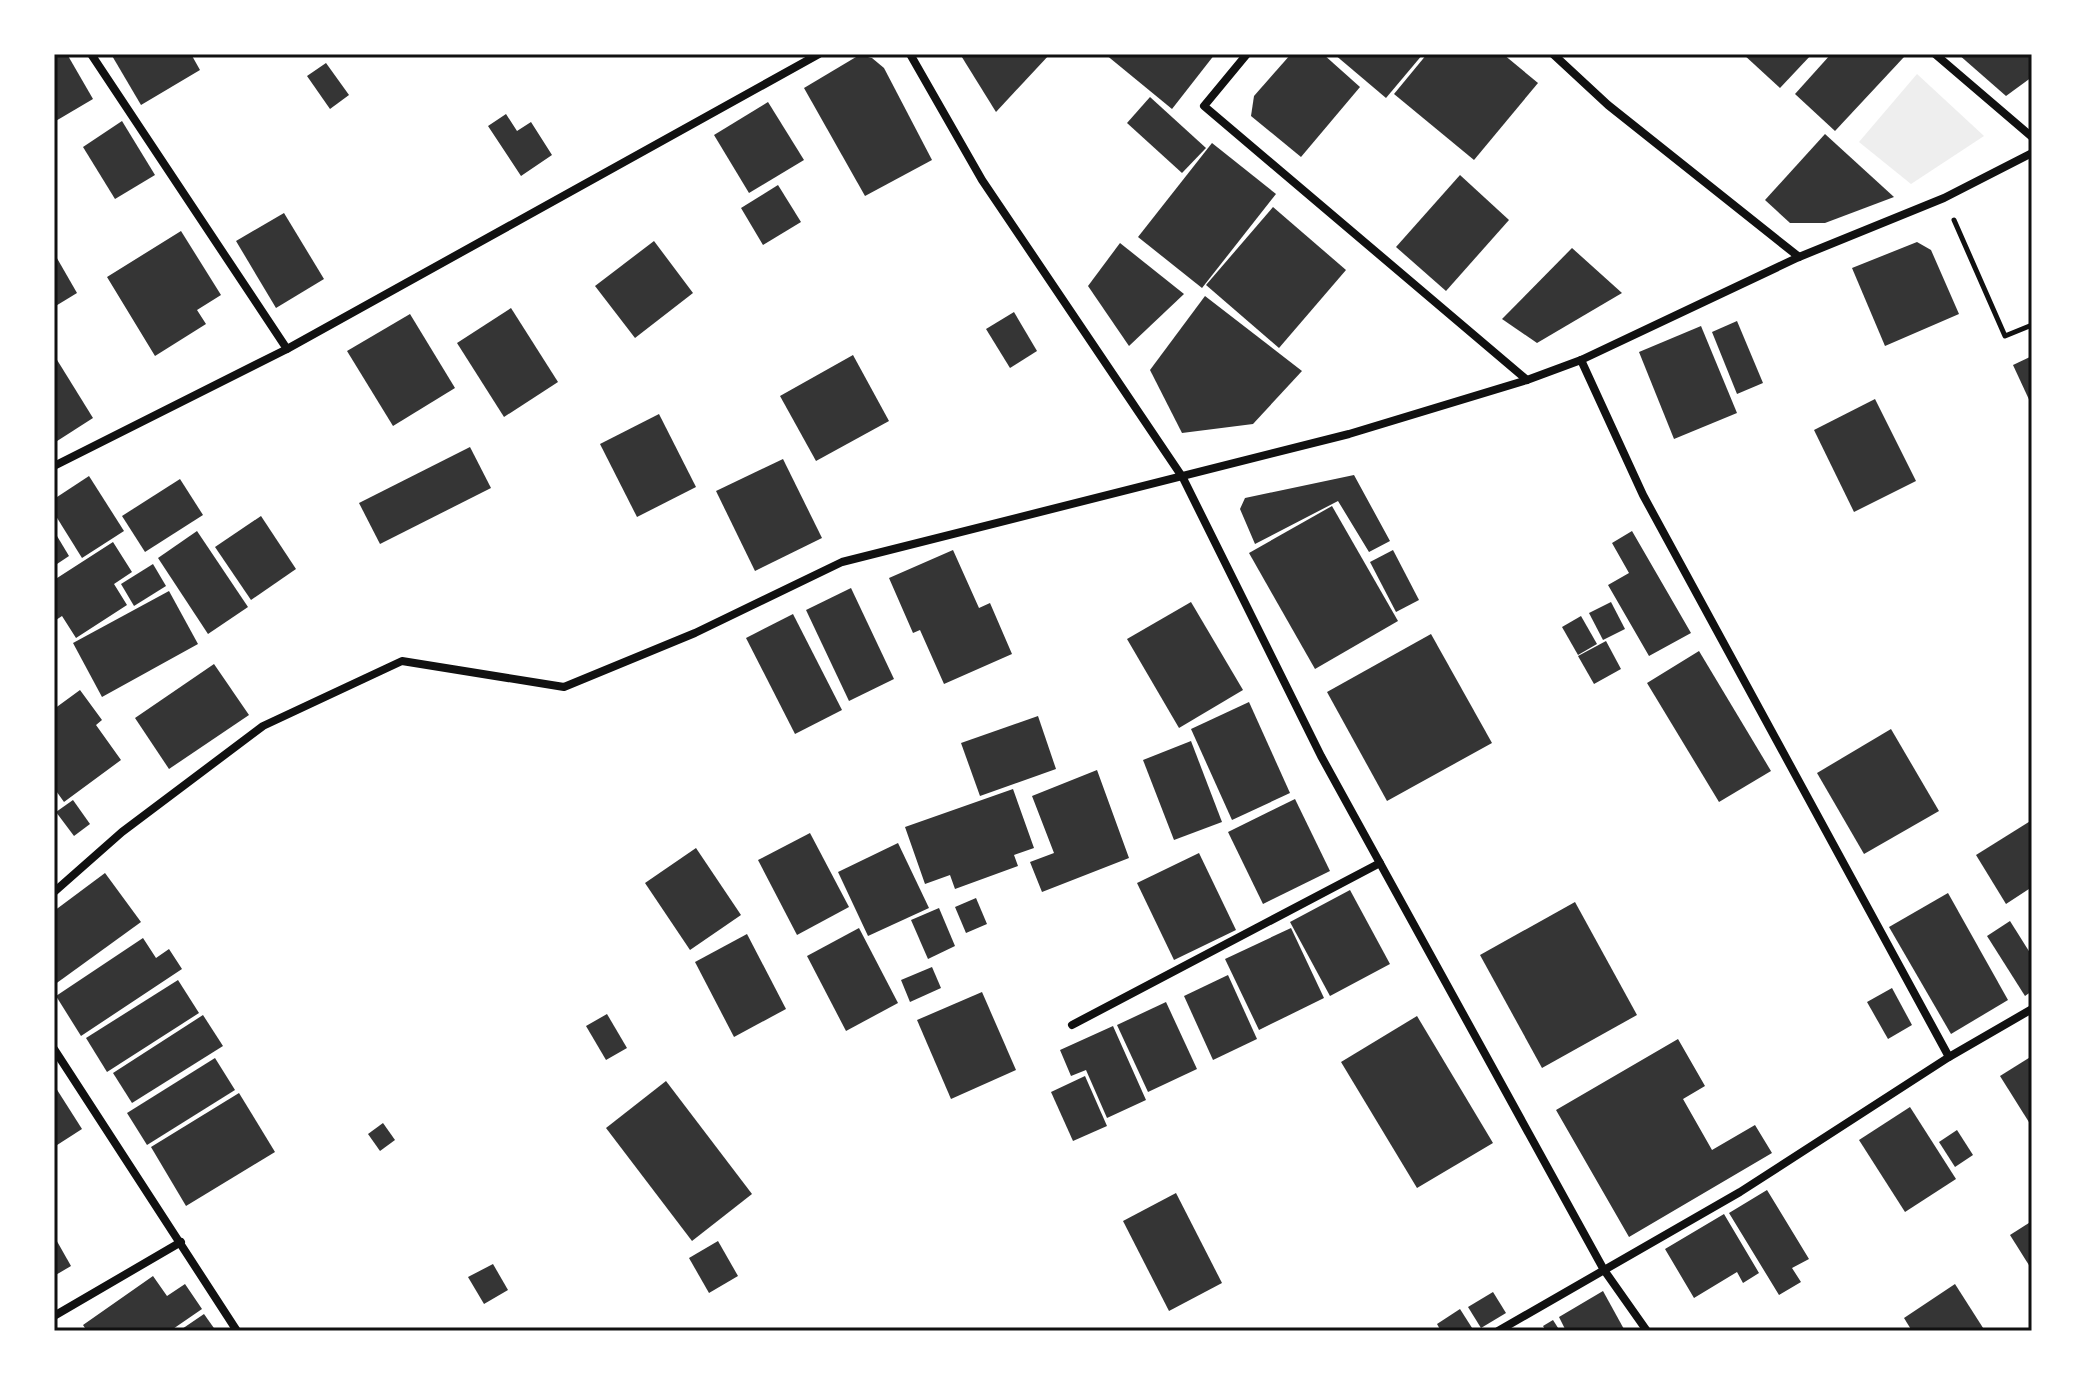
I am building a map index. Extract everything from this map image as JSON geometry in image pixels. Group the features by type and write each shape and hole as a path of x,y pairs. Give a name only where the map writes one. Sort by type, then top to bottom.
{"street":[{"path":"91,54 287,349"},
{"path":"54,466 287,349 819,54"},
{"path":"910,54 982,180 1183,478 1321,756 1604,1270 1647,1331"},
{"path":"1247,54 1204,106 1527,380"},
{"path":"1553,54 1608,105 1799,257"},
{"path":"1935,54 2032,137"},
{"path":"54,892 122,832 263,726 402,661 564,687 695,633 842,562 1349,434 1527,380 1581,360 1799,257 1944,198 2032,153"},
{"path":"1581,360 1643,495 1949,1057"},
{"path":"1072,1025 1380,863"},
{"path":"1498,1331 1740,1192 1949,1057 2032,1009"},
{"path":"54,1049 237,1331"},
{"path":"54,1316 181,1242"}],"path":[{"path":"1944,198 2005,336 2032,325"}],"shaded area":[{"path":"1917,74 1984,136 1911,184 1859,142"}],"building":[{"path":"54,54 67,54 93,99 54,122"},
{"path":"111,54 191,54 200,70 141,105"},
{"path":"960,54 1050,54 996,112"},
{"path":"1105,54 1215,54 1172,109"},
{"path":"1291,54 1323,54 1360,87 1301,157 1251,116 1254,96"},
{"path":"1334,54 1423,54 1386,98"},
{"path":"1427,54 1503,54 1538,83 1474,160 1394,94"},
{"path":"1743,54 1812,54 1780,88"},
{"path":"1831,54 1900,54 1904,57 1835,131 1795,94"},
{"path":"1958,54 2032,54 2032,77 2006,96"},
{"path":"856,57 872,58 884,68 932,160 865,196 804,88"},
{"path":"326,63 349,95 330,109 307,76"},
{"path":"1150,97 1206,148 1182,173 1127,123"},
{"path":"768,102 804,160 749,193 714,135"},
{"path":"506,114 517,131 531,122 552,155 521,176 488,126"},
{"path":"122,121 155,175 115,199 83,147"},
{"path":"1825,134 1894,197 1825,223 1790,223 1765,200"},
{"path":"1212,143 1276,194 1202,288 1138,237"},
{"path":"1460,175 1509,220 1446,291 1396,247"},
{"path":"778,185 801,222 763,245 741,208"},
{"path":"1273,207 1346,270 1279,348 1206,285"},
{"path":"284,213 324,279 276,308 236,241"},
{"path":"181,231 221,295 197,310 206,324 155,356 107,277"},
{"path":"654,241 693,293 635,338 595,286"},
{"path":"1917,242 1931,250 1959,314 1885,346 1852,268"},
{"path":"1120,243 1184,294 1129,346 1088,286"},
{"path":"1572,248 1622,293 1537,343 1502,319"},
{"path":"54,253 77,293 54,307"},
{"path":"1205,296 1302,371 1253,424 1182,433 1150,370"},
{"path":"511,308 558,382 504,417 457,343"},
{"path":"1014,312 1037,351 1010,368 986,329"},
{"path":"410,314 455,388 393,426 347,351"},
{"path":"1737,321 1763,383 1737,394 1712,332"},
{"path":"1701,326 1737,413 1674,439 1639,352"},
{"path":"54,355 93,418 54,443"},
{"path":"853,355 889,421 816,461 780,396"},
{"path":"2032,356 2032,406 2013,365"},
{"path":"1875,399 1916,481 1854,512 1814,430"},
{"path":"659,414 696,487 637,517 600,444"},
{"path":"470,447 491,488 380,544 359,503"},
{"path":"783,459 822,538 755,571 716,491"},
{"path":"1354,475 1390,541 1369,552 1338,501 1255,544 1240,509 1245,498"},
{"path":"89,476 124,531 82,558 54,513 54,499"},
{"path":"180,479 203,515 145,552 122,516"},
{"path":"1332,506 1398,621 1315,669 1249,553"},
{"path":"261,516 296,569 251,600 215,547"},
{"path":"54,531 69,556 54,566"},
{"path":"197,531 248,607 208,634 158,558"},
{"path":"1632,531 1691,633 1649,656 1608,585 1629,573 1612,543"},
{"path":"113,542 132,572 114,584 127,605 76,638 62,616 56,620 54,617 54,580"},
{"path":"953,550 979,608 990,603 1012,654 944,684 920,630 913,633 889,578"},
{"path":"1393,550 1419,600 1396,612 1370,562"},
{"path":"153,564 166,586 134,606 121,584"},
{"path":"851,588 894,679 849,701 806,610"},
{"path":"169,591 198,644 102,697 73,643"},
{"path":"1191,602 1243,690 1179,728 1127,639"},
{"path":"1611,602 1625,629 1603,640 1589,613"},
{"path":"793,614 842,710 795,734 746,638"},
{"path":"1581,616 1597,644 1578,655 1562,627"},
{"path":"1431,634 1492,743 1387,801 1327,692"},
{"path":"1606,641 1621,669 1594,684 1578,656"},
{"path":"1699,651 1771,771 1719,802 1647,683"},
{"path":"214,664 249,715 169,769 135,718"},
{"path":"80,690 102,720 96,725 121,760 64,802 54,788 54,709"},
{"path":"1249,702 1290,793 1232,820 1191,729"},
{"path":"1038,716 1056,769 980,796 961,743"},
{"path":"1891,729 1939,811 1864,854 1817,773"},
{"path":"1191,741 1222,822 1174,840 1143,760"},
{"path":"1097,770 1129,858 1042,892 1030,862 1054,853 1032,796"},
{"path":"1013,789 1034,848 1014,855 1018,866 955,889 950,875 925,884 905,827"},
{"path":"1295,799 1330,871 1263,904 1228,832"},
{"path":"73,800 90,824 74,836 56,812"},
{"path":"2032,820 2032,887 2006,904 1976,855"},
{"path":"810,833 849,907 797,935 758,860"},
{"path":"898,843 929,908 868,936 838,872"},
{"path":"696,848 741,915 690,950 645,883"},
{"path":"1199,853 1236,930 1174,960 1137,883"},
{"path":"105,873 141,922 54,985 54,911"},
{"path":"1350,890 1390,964 1330,996 1290,922"},
{"path":"1948,893 2008,1000 1951,1034 1889,927"},
{"path":"976,898 987,924 966,933 955,907"},
{"path":"1575,902 1637,1015 1542,1068 1480,955"},
{"path":"939,908 955,946 928,959 911,920"},
{"path":"2010,921 2032,956 2032,991 2025,996 1987,936"},
{"path":"859,928 898,1003 846,1031 807,956"},
{"path":"1291,928 1324,998 1259,1030 1225,959"},
{"path":"747,934 786,1009 734,1037 695,962"},
{"path":"143,938 156,958 169,949 182,969 81,1036 56,996"},
{"path":"932,967 941,988 910,1002 901,980"},
{"path":"1228,975 1257,1039 1213,1060 1184,996"},
{"path":"178,980 199,1013 107,1072 86,1038"},
{"path":"1892,988 1912,1025 1888,1039 1867,1002"},
{"path":"982,992 1016,1070 951,1099 917,1020"},
{"path":"1166,1002 1197,1069 1148,1092 1117,1025"},
{"path":"607,1014 627,1048 606,1060 586,1026"},
{"path":"203,1015 223,1046 132,1103 113,1073"},
{"path":"1417,1016 1493,1143 1417,1188 1341,1062"},
{"path":"1113,1026 1146,1100 1107,1118 1086,1070 1071,1076 1060,1050"},
{"path":"1678,1039 1705,1086 1683,1099 1712,1150 1755,1125 1772,1153 1629,1237 1556,1110"},
{"path":"2032,1056 2032,1127 2000,1076"},
{"path":"215,1058 235,1090 147,1145 127,1113"},
{"path":"1085,1076 1107,1126 1073,1141 1051,1092"},
{"path":"666,1081 752,1194 692,1241 606,1128"},
{"path":"54,1085 82,1129 54,1147"},
{"path":"239,1093 275,1152 186,1206 151,1147"},
{"path":"1910,1107 1956,1179 1905,1212 1859,1140"},
{"path":"383,1123 395,1140 380,1151 368,1134"},
{"path":"1957,1130 1973,1155 1955,1167 1939,1142"},
{"path":"1767,1190 1809,1259 1792,1268 1801,1282 1779,1295 1729,1213"},
{"path":"1176,1193 1222,1283 1169,1311 1123,1221"},
{"path":"1724,1214 1759,1273 1743,1283 1737,1272 1694,1298 1665,1249"},
{"path":"2032,1221 2032,1270 2010,1235"},
{"path":"54,1236 71,1266 54,1276"},
{"path":"718,1241 738,1276 709,1293 689,1258"},
{"path":"493,1264 508,1290 484,1304 468,1277"},
{"path":"153,1276 167,1296 185,1284 202,1309 170,1331 87,1331 83,1325"},
{"path":"1955,1284 1985,1331 1912,1331 1904,1318"},
{"path":"1603,1291 1625,1331 1566,1331 1559,1317"},
{"path":"1493,1292 1506,1313 1481,1328 1468,1307"},
{"path":"1460,1309 1474,1331 1441,1331 1437,1324"},
{"path":"204,1314 216,1331 179,1331"},
{"path":"1553,1320 1560,1331 1546,1331 1543,1326"}]}
